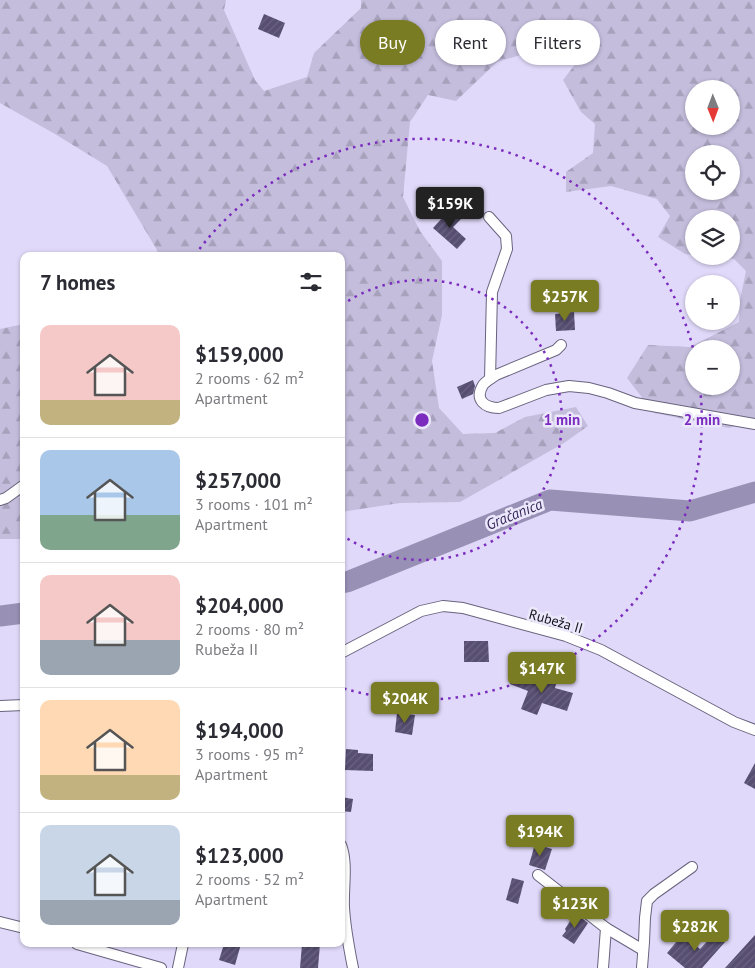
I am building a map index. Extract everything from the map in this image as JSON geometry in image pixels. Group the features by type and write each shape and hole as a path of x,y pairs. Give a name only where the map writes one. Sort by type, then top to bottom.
{"street":[{"path":"489,217 506,236 507,249 492,292 490,379"},
{"path":"561,345 556,350 490,379 483,386 480,400 483,404 492,408 499,408 546,390 569,386 590,388 635,404 755,424"},
{"path":"0,500 20,488"},
{"name":"Rubeža II","path":"345,651 421,611 443,606 464,608 566,636 601,650 734,722 755,730"},
{"path":"0,706 20,705"},
{"path":"642,968 648,901 654,894 692,867"},
{"path":"538,875 606,928 644,950"},
{"path":"345,916 353,968"},
{"path":"0,922 20,927"},
{"path":"603,968 606,928"},
{"path":"88,947 162,968"},
{"path":"178,968 182,947"}],"green space":[{"path":"0,0 226,0 224,10 255,80 264,91 307,77 314,53 361,8 361,0 755,0 755,421 729,428 654,413 627,378 648,345 685,347 685,395 740,395 740,340 704,340 723,330 740,330 740,300 746,271 740,265 740,210 685,210 685,254 658,237 670,216 657,199 611,186 566,192 566,172 593,153 595,124 581,112 563,80 575,65 600,65 600,20 516,20 516,56 506,59 506,20 435,20 435,65 494,65 456,101 428,95 410,122 403,197 420,231 442,261 442,315 432,361 439,408 463,434 495,433 525,417 576,407 588,426 564,443 460,502 400,503 345,511 345,252 157,252 107,166 0,103"},
{"path":"20,325 20,539 0,539 0,329"}],"building":[{"path":"264,14 285,23 279,38 258,29"},
{"path":"451,208 462,218 453,227 466,239 457,249 433,228"},
{"path":"574,312 575,330 556,331 555,314"},
{"path":"473,380 475,386 473,394 462,399 457,387"},
{"path":"464,641 488,641 489,662 464,662"},
{"path":"514,674 532,681 534,676 556,684 555,688 573,693 567,711 542,703 537,715 521,709 528,691 510,684"},
{"path":"397,713 415,715 412,735 395,732"},
{"path":"346,749 358,750 358,753 373,754 373,771 345,770"},
{"path":"755,763 755,789 744,783"},
{"path":"345,798 353,799 351,812 345,811"},
{"path":"535,844 552,849 545,870 529,865"},
{"path":"512,878 524,881 518,904 506,900"},
{"path":"575,913 588,923 574,944 562,936"},
{"path":"715,933 725,942 702,968 685,968 667,953 683,934 700,949"},
{"path":"755,935 755,968 725,968"},
{"path":"223,947 240,947 235,965 219,960"},
{"path":"302,947 320,947 318,968 300,968"}],"waterway":[{"name":"Gračanica","path":"345,582 550,500 690,511 755,492"},
{"name":"Gračanica","path":"0,616 20,614"}]}
